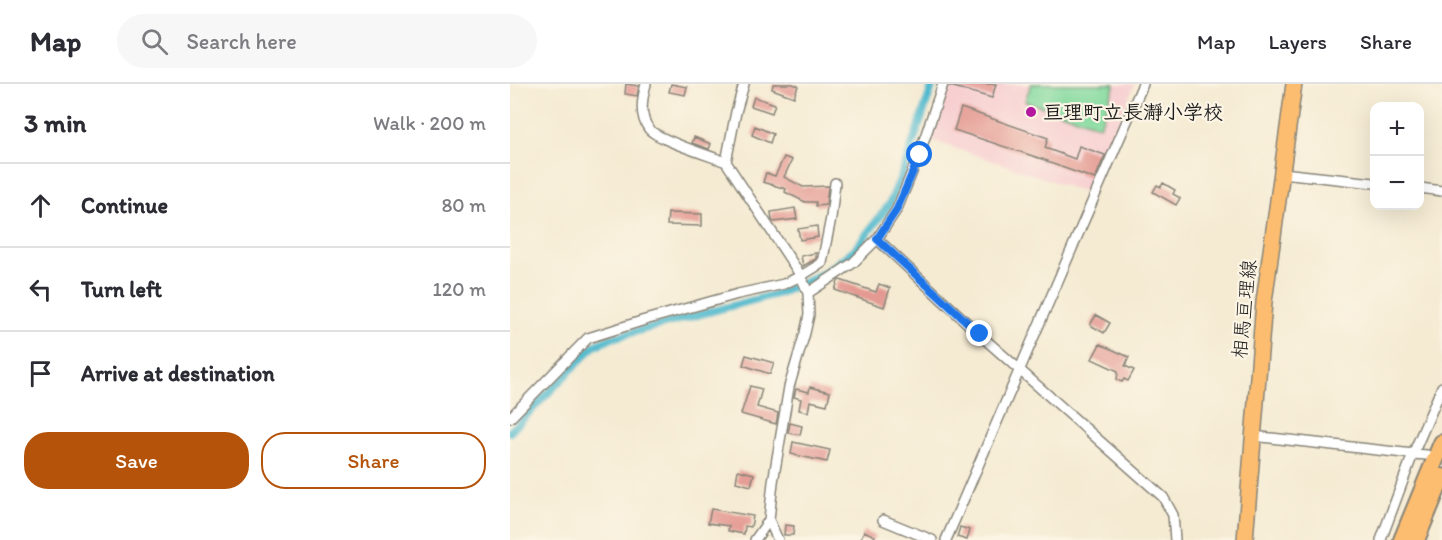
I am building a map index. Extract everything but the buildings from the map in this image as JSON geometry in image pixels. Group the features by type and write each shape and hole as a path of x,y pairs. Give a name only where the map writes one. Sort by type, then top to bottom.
{"highway":[{"path":"1402,540 1442,443"},
{"path":"1416,540 1442,477"}],"main road":[{"name":"相馬亘理線","path":"1245,540 1264,302 1294,84"}],"street":[{"path":"646,84 642,105 644,118 650,131 674,143 726,162 801,276 808,293 809,315 787,399 769,520 755,540"},
{"path":"726,162 744,84"},
{"path":"808,293 853,262 877,239 897,209 920,155 943,84"},
{"path":"946,540 1143,84"},
{"path":"1282,173 1370,183"},
{"path":"510,418 588,338 738,294 784,284 822,263 835,183"},
{"path":"1424,189 1442,191"},
{"path":"877,239 1163,497 1173,515 1175,540"},
{"path":"1381,540 1413,454 1442,387"},
{"path":"1253,435 1427,455"},
{"path":"883,519 932,540"},
{"path":"769,520 778,540"}],"shaded area":[{"name":"亘理町立長瀞小学校","path":"949,84 1135,84 1087,193 931,140"}],"green space":[{"path":"1031,84 1115,84 1100,126 1025,101"}],"waterway":[{"path":"510,432 594,346 612,338 780,293 820,275 856,248 889,205 903,172 933,84"}],"place":[{"name":"亘理町立長瀞小学校","path":"1031,112"}],"route":[{"path":"920,155 897,209 877,239 980,334"}]}
